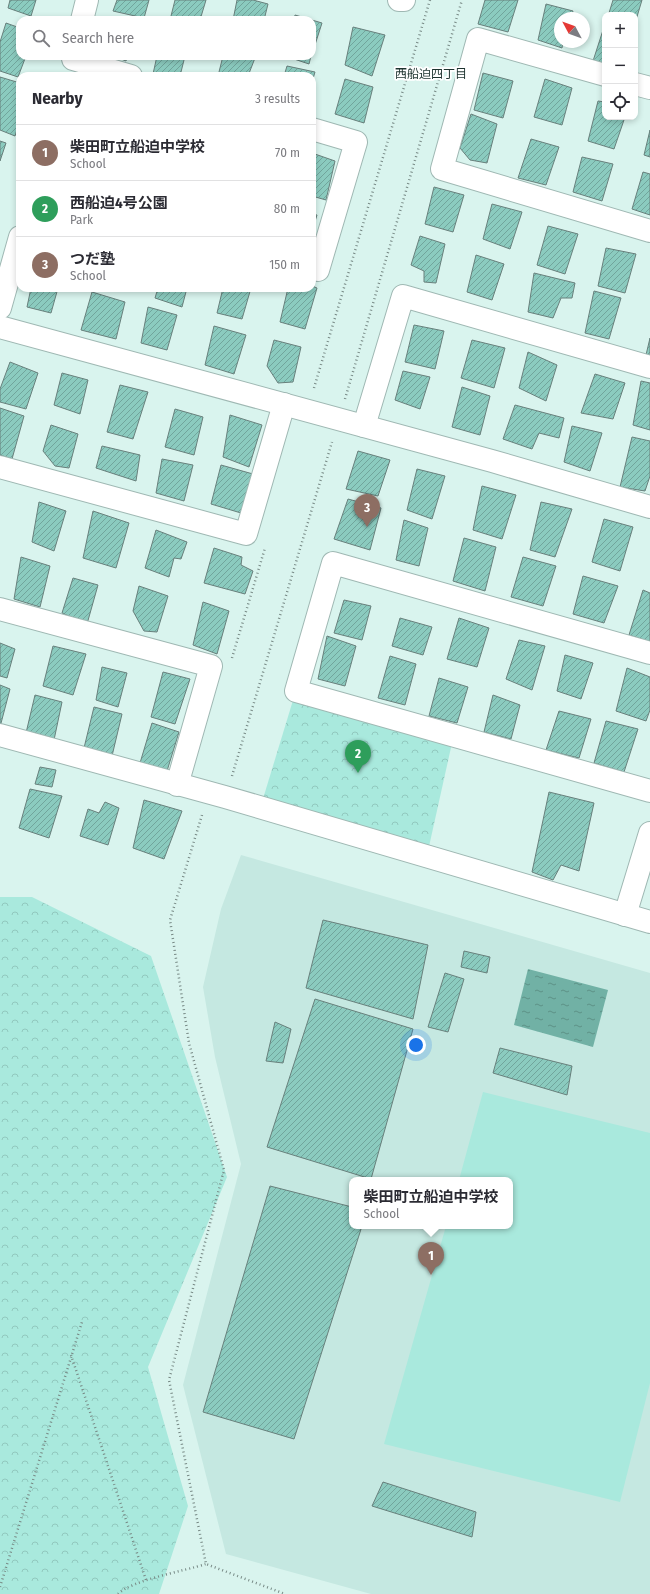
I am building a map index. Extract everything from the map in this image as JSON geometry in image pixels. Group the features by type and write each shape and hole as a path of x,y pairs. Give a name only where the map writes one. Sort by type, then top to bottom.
{"street":[{"path":"83,16 87,0"},
{"path":"398,0 404,0"},
{"path":"602,75 478,39 442,169 650,231"},
{"path":"71,64 111,72"},
{"path":"638,85 650,88"},
{"path":"316,130 356,142 318,270 316,269"},
{"path":"0,308 16,251"},
{"path":"364,426 403,296 650,367"},
{"path":"0,327 364,426 650,507"},
{"path":"0,467 246,534 284,404"},
{"path":"650,653 333,563 296,691 650,791"},
{"path":"0,609 211,666 177,785"},
{"path":"0,735 208,793 650,922"},
{"path":"625,915 650,833"}],"path":[{"path":"206,1564 169,1380 224,1170 189,1043 170,920 208,793"},
{"path":"0,1587 82,1322"},
{"path":"72,1354 146,1580"},
{"path":"118,1594 122,1590 146,1580 206,1564 286,1594"}],"shaded area":[{"path":"241,855 650,973 650,1594 371,1594 226,1554 183,1385 241,1164 215,1057 203,987 221,909"}],"green space":[{"path":"294,697 452,743 428,851 262,802"},
{"path":"0,897 32,897 151,956 227,1177 148,1367 188,1506 159,1594 0,1594"},
{"path":"483,1092 650,1133 650,1383 620,1502 384,1444 445,1229 513,1229 513,1177 460,1177"}],"water":[{"path":"528,969 608,990 593,1047 514,1025"}],"building":[{"path":"10,0 36,0 31,16 8,8"},
{"path":"117,0 149,0 145,16 135,16 113,11"},
{"path":"175,0 206,0 201,16 171,16"},
{"path":"237,0 253,0 268,4 265,16 234,16"},
{"path":"485,0 518,0 508,32 478,24"},
{"path":"613,0 642,0 638,13 638,12 609,12"},
{"path":"546,4 573,11 554,12 554,45 538,40"},
{"path":"316,21 322,23 316,42"},
{"path":"6,23 16,27 16,60 24,60 20,72 16,72 16,76 0,71 0,42"},
{"path":"353,27 385,35 372,76 345,65"},
{"path":"602,33 602,63 593,61"},
{"path":"156,60 184,60 181,72 153,72"},
{"path":"222,60 254,60 250,72 219,72"},
{"path":"297,60 310,60 309,64"},
{"path":"287,66 315,72 285,72"},
{"path":"483,73 513,81 503,118 474,110"},
{"path":"0,77 16,82 16,133 15,136 0,130"},
{"path":"345,79 373,87 364,123 335,114"},
{"path":"545,79 572,88 562,125 534,117"},
{"path":"598,101 602,102 602,120 624,120 614,149 588,141"},
{"path":"471,114 497,124 487,163 470,160 460,148"},
{"path":"650,130 650,157 644,155"},
{"path":"531,139 559,147 546,185 518,178"},
{"path":"0,141 6,143 0,161"},
{"path":"316,154 335,161 326,200 316,197"},
{"path":"582,157 613,164 602,201 573,192"},
{"path":"643,172 650,174 650,215 632,209"},
{"path":"434,187 464,195 453,232 425,224"},
{"path":"492,204 522,212 510,249 483,239"},
{"path":"548,226 578,234 565,274 537,265"},
{"path":"420,236 445,244 436,283 424,282 424,271 411,265"},
{"path":"606,248 636,254 625,293 598,286"},
{"path":"476,255 504,264 492,300 467,292"},
{"path":"534,273 575,283 572,298 561,298 553,318 528,312"},
{"path":"594,291 621,298 609,339 585,333"},
{"path":"30,292 57,292 51,313 27,307"},
{"path":"92,292 125,302 116,339 81,330"},
{"path":"157,292 186,292 182,307 155,298"},
{"path":"222,292 250,292 242,319 217,313"},
{"path":"287,292 316,292 305,329 280,322"},
{"path":"148,307 177,315 167,350 141,343"},
{"path":"414,325 444,331 435,369 405,362"},
{"path":"214,326 246,335 234,374 205,365"},
{"path":"650,338 650,356 646,355"},
{"path":"274,340 301,347 293,382 278,383 267,366"},
{"path":"472,340 505,348 494,388 461,378"},
{"path":"528,352 557,365 546,401 519,388"},
{"path":"10,362 38,373 26,409 0,402 0,389"},
{"path":"403,371 430,377 420,409 395,400"},
{"path":"62,373 88,380 80,414 54,405"},
{"path":"595,374 625,383 613,419 581,413"},
{"path":"641,381 650,383 650,430 633,425"},
{"path":"120,385 148,392 133,439 107,432"},
{"path":"462,387 490,396 480,435 452,427"},
{"path":"515,405 564,418 559,438 539,433 532,449 503,439"},
{"path":"0,408 24,416 12,459 0,455"},
{"path":"175,409 203,417 194,455 165,447"},
{"path":"230,415 262,425 249,467 223,457"},
{"path":"51,425 78,434 69,468 55,466 43,451"},
{"path":"572,426 602,433 590,471 564,462"},
{"path":"632,437 650,441 650,476 645,491 620,487"},
{"path":"102,446 140,455 136,481 96,468"},
{"path":"358,451 390,460 378,496 346,489"},
{"path":"162,459 193,465 184,501 156,493"},
{"path":"221,465 253,474 241,513 211,504"},
{"path":"417,469 445,476 432,519 407,510"},
{"path":"482,486 516,495 502,539 473,530"},
{"path":"348,499 381,508 370,550 334,539"},
{"path":"39,502 66,511 54,551 32,542"},
{"path":"541,502 572,509 555,557 530,550"},
{"path":"93,511 129,523 116,568 83,558"},
{"path":"604,519 633,527 620,571 592,562"},
{"path":"404,520 428,528 419,566 396,560"},
{"path":"156,530 187,542 181,559 174,558 169,577 145,568"},
{"path":"464,538 496,547 485,591 453,581"},
{"path":"214,548 242,557 241,565 253,571 245,594 204,583"},
{"path":"21,557 50,566 40,607 14,599"},
{"path":"523,557 556,566 543,606 511,597"},
{"path":"583,576 618,586 604,623 573,614"},
{"path":"73,578 98,585 87,624 62,613"},
{"path":"139,586 168,596 157,632 144,631 133,611"},
{"path":"643,590 650,593 650,642 629,635"},
{"path":"344,600 371,606 362,640 334,633"},
{"path":"203,602 229,611 217,654 193,645"},
{"path":"400,618 432,627 423,655 392,646"},
{"path":"459,618 489,628 477,667 447,659"},
{"path":"327,636 356,646 345,686 318,679"},
{"path":"519,640 545,646 532,690 506,679"},
{"path":"0,643 15,649 7,678 0,676"},
{"path":"53,646 86,654 73,695 43,686"},
{"path":"565,655 593,663 581,699 557,691"},
{"path":"390,656 416,664 405,705 378,698"},
{"path":"102,667 127,673 118,707 96,700"},
{"path":"627,668 650,677 650,710 646,721 616,711"},
{"path":"163,672 190,679 175,724 151,717"},
{"path":"439,678 468,687 457,723 429,716"},
{"path":"0,685 10,689 0,727"},
{"path":"35,695 62,702 54,740 26,733"},
{"path":"493,695 520,705 511,739 484,732"},
{"path":"94,707 122,714 112,756 84,748"},
{"path":"559,711 591,719 579,758 546,750"},
{"path":"606,721 638,729 624,772 594,763"},
{"path":"152,723 179,732 167,771 140,763"},
{"path":"40,767 56,770 52,787 35,784"},
{"path":"30,789 62,796 49,838 19,828"},
{"path":"549,792 594,803 579,871 561,865 553,880 532,872"},
{"path":"144,800 182,811 164,859 133,848"},
{"path":"105,802 119,808 108,845 80,836 88,809 99,813"},
{"path":"323,920 428,945 413,1019 306,988"},
{"path":"464,951 490,957 487,973 461,967"},
{"path":"445,973 464,979 448,1032 428,1027"},
{"path":"315,999 413,1029 372,1177 364,1177 267,1147"},
{"path":"275,1022 291,1029 283,1063 266,1061"},
{"path":"500,1048 572,1066 567,1095 493,1073"},
{"path":"270,1186 349,1206 349,1229 361,1229 294,1439 203,1412"},
{"path":"383,1482 476,1512 472,1537 372,1506"}],"place":[{"name":"つだ塾","path":"367,527"},
{"name":"西船迫4号公園","path":"358,773"},
{"name":"柴田町立船迫中学校","path":"431,1275"}],"district":[{"name":"西船迫四丁目","path":"431,74"}]}
